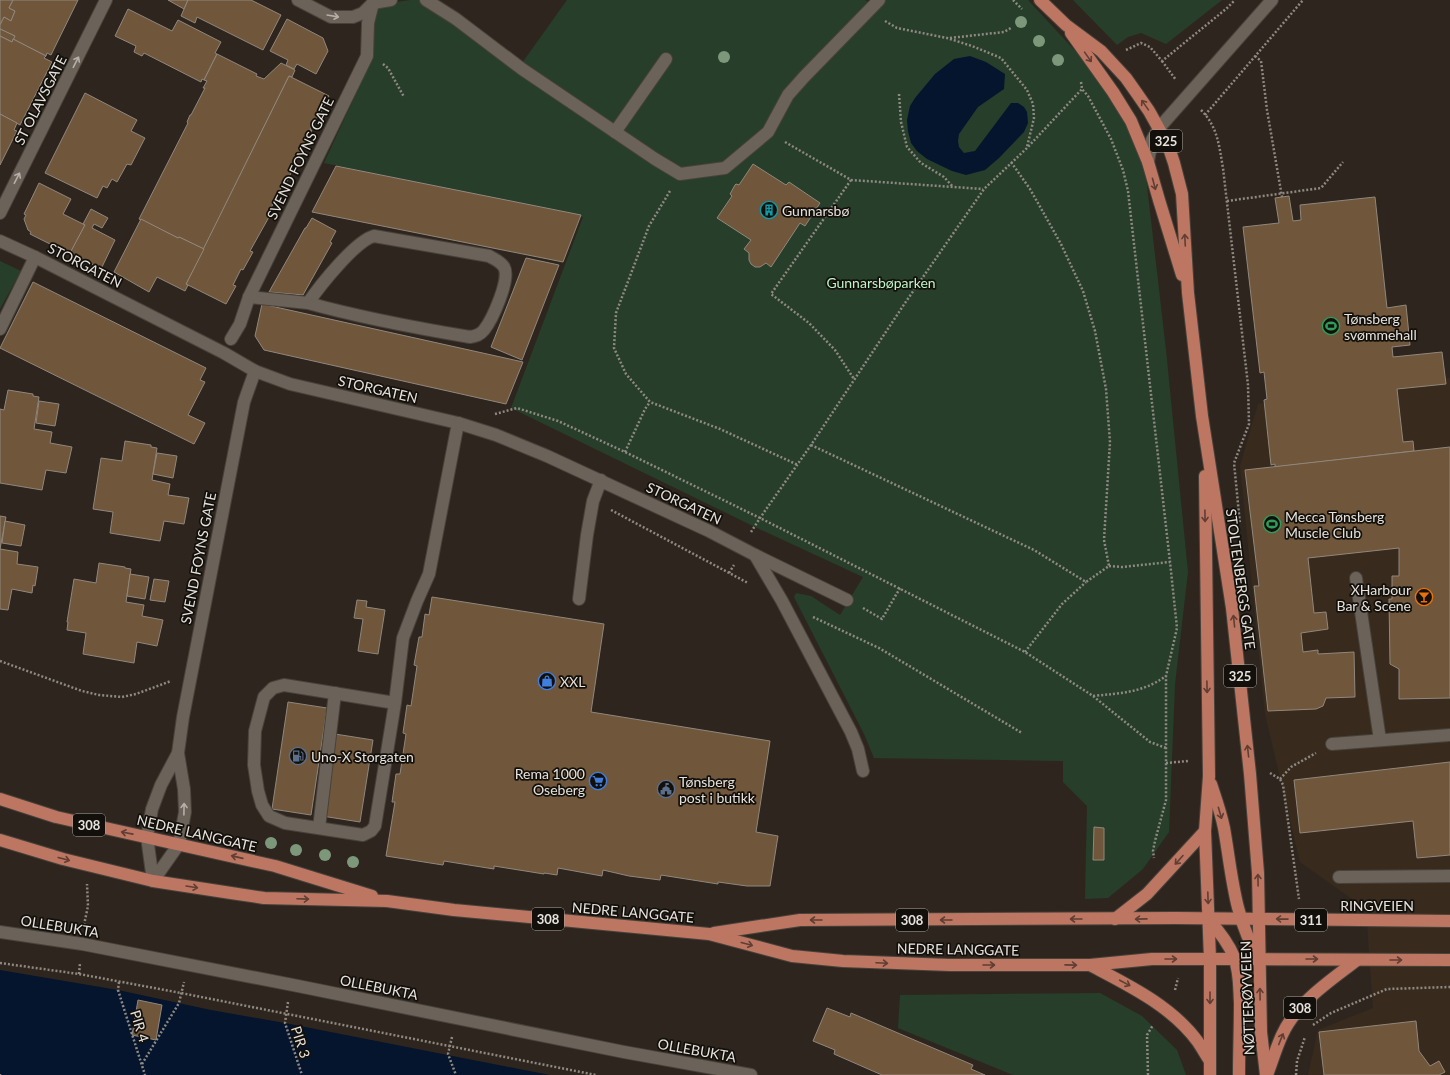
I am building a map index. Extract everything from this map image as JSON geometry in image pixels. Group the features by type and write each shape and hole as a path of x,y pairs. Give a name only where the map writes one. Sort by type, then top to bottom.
{"main road":[{"name":"STOLTENBERGS GATE","path":"1040,0 1066,25 1101,51 1138,95 1168,145 1182,194 1188,293 1204,435 1232,608 1256,840 1259,919"},
{"name":"STOLTENBERGS GATE","path":"1066,25 1113,92 1131,121 1148,162 1188,293"},
{"name":"STOLTENBERGS GATE","path":"1204,435 1209,776 1206,831 1210,959"},
{"name":"STOLTENBERGS GATE","path":"1209,776 1224,827 1235,895 1241,919 1251,945 1259,959"},
{"name":"NEDRE LANGGATE","path":"0,799 56,817 275,866 387,901"},
{"path":"1115,919 1147,894 1206,831"},
{"name":"NEDRE LANGGATE","path":"0,840 63,859 154,881 264,898 387,901 469,911 709,934 792,956 896,963 1090,965 1152,959 1210,959"},
{"name":"RINGVEIEN","path":"1208,919 1450,921"},
{"name":"NØTTERØYVEIEN","path":"1208,919 1221,933 1235,959 1239,981 1239,1075"},
{"name":"NEDRE LANGGATE","path":"709,934 800,920 1208,919"},
{"name":"NØTTERØYVEIEN","path":"1259,919 1260,1032 1267,1075"},
{"path":"1210,1075 1210,959 1450,960"},
{"name":"308","path":"1267,1075 1282,1034 1295,1014 1312,996 1357,960"},
{"name":"308","path":"1090,965 1143,993 1163,1008 1183,1025 1198,1042 1210,1061"}],"street":[{"name":"ST OLAVSGATE","path":"0,213 106,0"},
{"path":"298,0 331,17 353,17 363,13 372,2 391,0"},
{"path":"426,0 456,20 522,69 655,159 680,174 726,168 768,132 788,95 879,0"},
{"path":"1148,162 1152,140 1159,128 1272,0"},
{"name":"SVEND FOYNS GATE","path":"231,339 240,324 249,297 367,56 368,24 372,2"},
{"path":"615,132 666,59"},
{"path":"249,297 308,303 360,317 470,337 476,336 484,331 493,315 503,289 505,273 504,268 498,261 489,256 374,236 368,237 359,244 320,285 308,303"},
{"name":"STORGATEN","path":"0,241 35,257 224,353 255,371 290,384 458,423 496,435 601,480 709,531 847,600"},
{"path":"0,329 35,257"},
{"name":"SVEND FOYNS GATE","path":"154,881 179,844 185,812 184,790 178,753 183,717 244,402 255,371"},
{"path":"395,703 284,685 273,688 264,697 256,731 254,765 262,805 269,816 286,823 363,835 371,831 375,826 395,703 403,638 417,600 429,574 458,423"},
{"path":"579,599 592,500 601,480"},
{"path":"755,555 782,601 851,732 858,749 863,771"},
{"path":"1356,578 1380,740"},
{"path":"319,828 335,693"},
{"path":"1332,744 1450,735"},
{"name":"SVEND FOYNS GATE","path":"154,881 147,837 152,809 161,785 178,753"},
{"path":"1339,877 1450,876"},
{"name":"OLLEBUKTA","path":"0,932 82,944 624,1052 751,1075"}],"path":[{"path":"1162,61 1226,10 1235,0"},
{"path":"1205,115 1303,0"},
{"path":"869,10 897,28 947,38 1001,58 1027,90 1033,104 1034,118 1027,148"},
{"path":"947,38 1004,32 1010,28"},
{"path":"367,38 371,48 378,59 388,68 404,97"},
{"path":"1123,53 1129,48 1141,43 1150,47 1178,84"},
{"path":"1255,56 1261,61 1267,110 1282,195"},
{"path":"760,518 798,465 905,303 984,189 1027,148 1082,89 1088,96 1111,139 1123,170 1128,191 1177,628 1166,676 1166,800 1153,851 1155,863"},
{"path":"898,94 900,122 907,147 921,163 944,177 954,187"},
{"path":"1197,107 1210,120 1217,135 1223,168 1248,385 1249,424 1234,463 1241,526"},
{"path":"768,132 851,180 984,189"},
{"path":"1011,162 1030,189 1061,244 1083,291 1096,331 1106,389 1110,442 1104,540 1109,566"},
{"path":"1227,201 1282,195 1321,188 1343,162"},
{"path":"680,174 648,226 616,313 614,348 626,374 650,402 720,429 798,465"},
{"path":"851,180 771,294 809,322 835,350 854,379"},
{"path":"625,452 645,409 650,402"},
{"path":"458,423 517,408 558,421 760,518 1025,652 1092,696 1150,742 1166,748"},
{"path":"811,445 1034,550 1086,582"},
{"path":"1025,652 1062,604 1086,582 1109,566 1122,567 1170,562"},
{"path":"847,600 882,619 900,588"},
{"path":"0,661 82,691 99,695 122,697 136,694 191,675"},
{"path":"1092,696 1141,690 1166,676"},
{"path":"1280,779 1291,767 1332,744"},
{"path":"1166,763 1188,761"},
{"path":"1270,766 1271,773 1280,779 1284,794 1299,899"},
{"path":"83,929 88,906 87,878"},
{"path":"0,963 120,982 596,1075"},
{"path":"142,1065 179,1003 185,979"},
{"name":"PIR 4","path":"120,982 118,990 145,1075"},
{"path":"1312,1026 1331,1013 1388,989 1450,987"},
{"name":"PIR 3","path":"288,1000 285,1022 302,1075"},
{"path":"1148,1075 1147,1035 1152,1025"},
{"path":"1296,1075 1298,1061 1307,1030"},
{"path":"452,1033 448,1054 456,1075"}],"shaded area":[{"path":"1450,378 1450,1075 1308,1075 1318,1030 1373,1008 1366,909 1300,862 1265,714 1240,466 1258,404"}],"green space":[{"name":"Gunnarsbøparken","path":"410,0 421,0 517,70 567,0 865,0 876,7 884,0 1028,0 1092,69 1143,151 1166,350 1188,572 1175,684 1169,832 1143,869 1108,898 1085,899 1087,806 1063,782 1063,761 874,758 864,734 794,597 796,593 811,596 840,615 863,577 755,527 511,408 583,217 324,163 373,57 373,22 377,5"},
{"path":"1073,0 1222,0 1166,44 1141,33 1128,37 1117,45"},
{"path":"0,261 21,271 0,309"},
{"path":"1100,993 1142,1016 1177,1050 1186,1075 1013,1075 898,1028 900,995"}],"water":[{"path":"970,56 986,62 1005,74 1004,89 978,107 959,134 959,147 964,153 975,151 1011,103 1018,103 1024,107 1027,112 1028,123 1024,132 985,170 966,175 952,171 927,159 917,151 911,143 907,120 910,106 935,74 954,59"},
{"path":"0,970 118,990 211,1010 550,1075 0,1075"}],"building":[{"path":"0,0 13,0 9,8 15,11 11,21 4,17 0,25"},
{"path":"13,0 78,0 51,55 47,53 46,56 13,39 15,36 0,29 0,25 4,17 11,21 15,11 9,8"},
{"path":"168,0 188,0 184,9"},
{"path":"188,0 251,0 281,15 263,50 197,17 195,23 181,16"},
{"path":"128,9 172,31 178,20 221,42 215,53 217,54 204,80 202,79 201,82 144,53 142,56 134,52 136,46 115,36"},
{"path":"287,19 323,38 328,51 316,74 297,64 294,69 286,65 288,60 270,51"},
{"path":"0,29 15,36 12,42 0,36"},
{"path":"0,36 12,42 13,39 46,56 44,58 52,62 20,125 0,114"},
{"path":"217,54 264,79 281,63 295,70 292,77 289,76 204,249 139,219 188,123 187,122 190,115 205,88 203,88 207,81 204,80"},
{"path":"289,76 329,96 293,164 295,165 286,183 284,182 267,216 269,217 250,251 253,252 243,270 241,269 233,285 236,286 226,304 186,284"},
{"path":"85,93 137,120 131,131 145,138 131,165 127,164 117,182 112,179 107,188 103,186 97,198 45,173"},
{"path":"0,114 17,123 14,130 17,131 0,165"},
{"name":"Gunnarsbø","path":"753,164 786,185 789,182 820,203 805,226 800,223 771,267 766,263 760,267 755,267 751,264 749,260 749,253 744,249 751,240 717,218 732,196 730,194 735,185 739,185"},
{"path":"336,166 581,215 563,262 312,212"},
{"path":"39,183 71,199 63,214 85,225 70,254 30,234 31,232 28,230 24,219 26,215 24,214"},
{"name":"Tønsberg svømmehall","path":"1289,196 1293,221 1301,220 1300,205 1375,197 1387,308 1406,305 1410,345 1392,347 1393,357 1442,352 1446,384 1397,389 1403,442 1413,441 1414,451 1275,467 1275,464 1271,465 1264,400 1267,399 1264,372 1260,373 1243,227 1279,223 1275,198"},
{"path":"91,209 108,218 102,228 94,224 92,228 115,240 101,269 70,253 85,225 83,224"},
{"path":"312,218 336,231 330,242 332,243 303,295 269,292 305,228"},
{"path":"141,219 178,238 179,237 204,249 186,284 188,285 185,291 157,277 149,292 114,272"},
{"path":"526,258 559,265 522,360 491,347"},
{"path":"33,282 206,368 200,380 205,382 188,415 205,423 194,444 0,348"},
{"path":"262,304 523,362 506,404 264,350 255,336"},
{"path":"8,390 33,394 33,396 39,397 34,429 52,432 50,443 72,447 66,473 46,470 42,490 0,483 0,409 4,410"},
{"path":"39,401 59,404 55,426 36,423"},
{"path":"125,441 151,445 151,447 157,448 152,480 170,484 168,495 189,498 184,524 164,521 160,541 110,533 113,512 93,509 101,458 122,461"},
{"path":"1450,447 1450,698 1399,699 1399,669 1390,664 1389,599 1392,599 1392,576 1399,576 1399,548 1308,558 1314,613 1326,612 1328,629 1301,633 1303,652 1318,650 1318,654 1354,652 1355,697 1326,698 1323,706 1316,709 1268,711 1254,586 1259,586 1245,470"},
{"path":"157,453 177,456 173,478 153,474"},
{"path":"0,516 6,517 0,549"},
{"path":"5,521 25,525 21,546 2,543"},
{"path":"0,549 18,552 17,564 38,567 35,586 33,585 32,593 12,589 8,610 0,609"},
{"path":"99,563 131,569 126,602 144,605 142,616 163,620 157,646 137,642 134,663 83,654 86,633 67,630 74,579 96,583"},
{"path":"130,574 149,577 145,599 127,596"},
{"path":"154,579 169,581 165,602 150,600"},
{"path":"432,597 604,624 591,712 770,741 756,832 778,836 770,886 747,886 718,882 718,884 661,875 660,880 629,876 603,870 602,876 558,868 557,875 544,874 494,866 494,869 444,861 443,865 386,856 395,802 392,802 396,774 400,774 406,734 403,733 407,705 411,706 417,666 414,665 419,637 422,637 425,614 429,615"},
{"path":"357,600 367,601 366,607 385,610 378,654 358,651 363,619 354,618"},
{"path":"288,702 327,708 311,815 272,809"},
{"path":"335,734 373,740 360,822 322,816"},
{"path":"1450,762 1450,855 1417,858 1413,821 1300,833 1294,780"},
{"path":"1094,827 1104,828 1104,860 1093,860"},
{"path":"138,1000 162,1005 156,1040 132,1035"},
{"path":"827,1008 850,1017 851,1013 973,1065 971,1069 985,1075 882,1075 834,1054 835,1050 813,1041"},
{"path":"1416,1021 1419,1051 1430,1066 1439,1061 1445,1072 1439,1075 1324,1075 1319,1032"}],"place":[{"name":"Gunnarsbø","path":"769,210"},
{"name":"Tønsberg svømmehall","path":"1331,326"},
{"name":"Mecca Tønsberg Muscle Club","path":"1272,524"},
{"name":"XHarbour Bar & Scene","path":"1424,597"},
{"name":"XXL","path":"547,681"},
{"name":"Uno-X Storgaten","path":"298,756"},
{"name":"Rema 1000 Oseberg","path":"598,781"},
{"name":"Tønsberg post i butikk","path":"666,789"}]}
